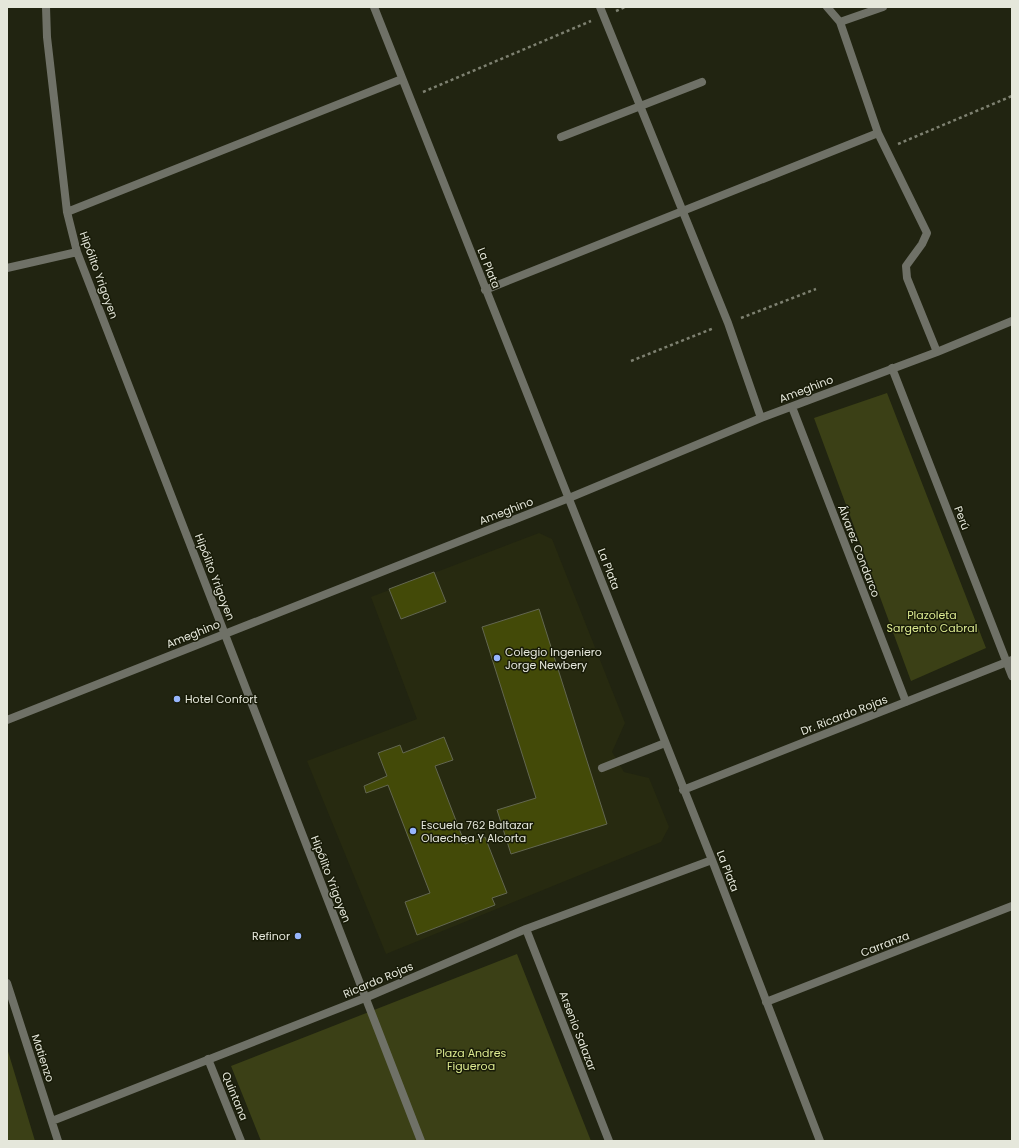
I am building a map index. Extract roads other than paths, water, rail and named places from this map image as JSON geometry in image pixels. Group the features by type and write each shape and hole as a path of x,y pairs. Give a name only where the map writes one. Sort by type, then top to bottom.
{"street":[{"name":"Hipólito Yrigoyen","path":"46,7 46,37 67,212 76,252 225,633 420,1141"},
{"name":"La Plata","path":"374,7 712,860 820,1141"},
{"path":"600,7 684,211 728,323 761,418"},
{"path":"827,7 840,22 878,133 927,233 922,244 906,266 907,278 937,352"},
{"path":"840,22 883,7"},
{"path":"67,212 402,79"},
{"path":"561,137 702,82"},
{"path":"485,290 878,133"},
{"path":"7,268 76,252"},
{"name":"Ameghino","path":"7,720 569,498 761,418 937,352 1012,321"},
{"name":"Perú","path":"892,368 1009,661 1012,676"},
{"name":"Álvarez Condarco","path":"792,407 906,702"},
{"name":"Dr. Ricardo Rojas","path":"684,790 1009,661"},
{"path":"602,768 665,743"},
{"name":"Ricardo Rojas","path":"52,1121 365,998 526,929 712,860"},
{"name":"Carranza","path":"766,1002 1012,906"},
{"name":"Arsenio Salazar","path":"526,929 609,1141"},
{"name":"Matienzo","path":"7,983 58,1141"},
{"name":"Quintana","path":"208,1060 241,1141"}],"place":[{"name":"Colegio Ingeniero Jorge Newbery","path":"497,658"},
{"name":"Hotel Confort","path":"177,699"},
{"name":"Escuela 762 Baltazar Olaechea Y Alcorta","path":"413,831"},
{"name":"Refinor","path":"298,936"}],"park label":[{"name":"Plazoleta Sargento Cabral","path":"932,621"},
{"name":"Plaza Andres Figueroa","path":"471,1059"}]}
